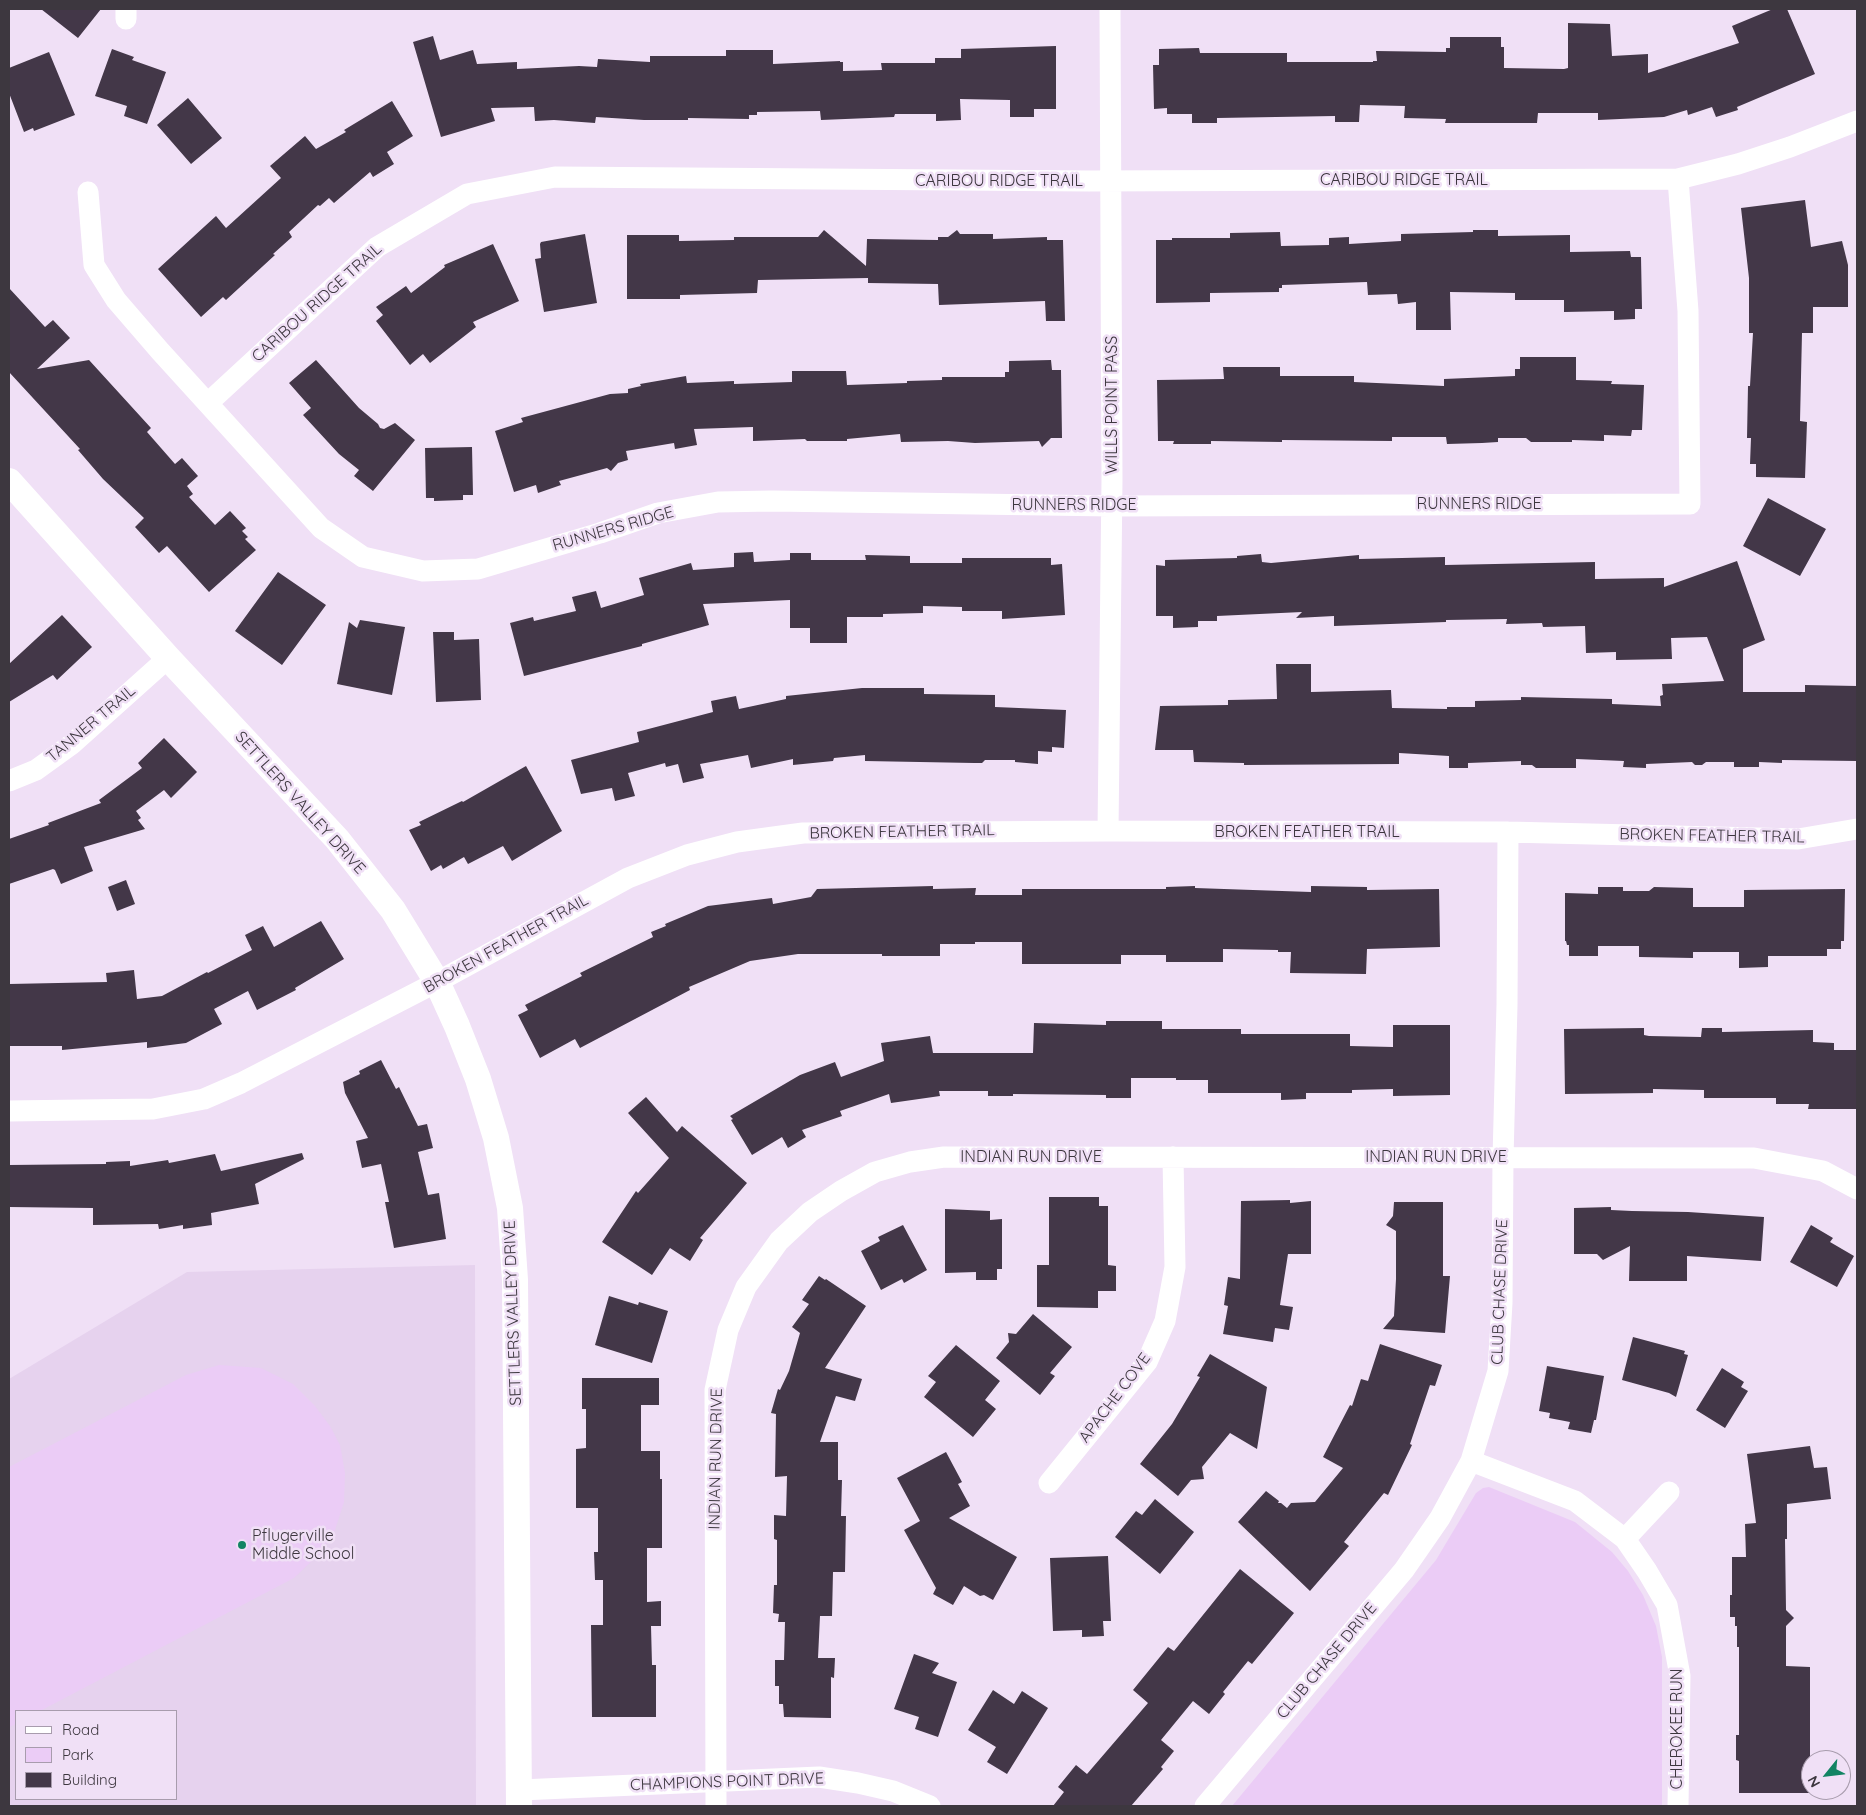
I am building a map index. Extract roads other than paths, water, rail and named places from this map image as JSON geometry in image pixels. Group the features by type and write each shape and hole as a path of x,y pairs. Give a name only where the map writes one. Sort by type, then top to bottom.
{"street":[{"name":"WILLS POINT PASS","path":"1108,831 1112,181 1110,9"},
{"name":"CARIBOU RIDGE TRAIL","path":"208,403 376,247 467,194 555,177 1112,181 1678,179 1738,164 1857,121"},
{"name":"RUNNERS RIDGE","path":"88,192 94,265 116,300 321,528 363,557 424,572 478,569 600,534 658,513 718,502 772,501 1111,506 1690,504 1688,311 1678,179"},
{"name":"SETTLERS VALLEY DRIVE","path":"9,481 168,658 337,840 392,910 437,982 478,1079 496,1138 510,1208 515,1280 519,1798"},
{"name":"TANNER TRAIL","path":"9,781 36,770 72,744 168,658"},
{"name":"BROKEN FEATHER TRAIL","path":"9,1110 152,1109 204,1099 241,1083 437,982 628,878 687,855 737,842 803,833 1108,831 1508,832 1798,839 1857,830"},
{"name":"CLUB CHASE DRIVE","path":"1205,1806 1404,1570 1440,1518 1471,1462 1498,1371 1502,1303 1508,832"},
{"name":"INDIAN RUN DRIVE","path":"716,1806 715,1390 728,1330 746,1287 779,1241 810,1212 841,1191 875,1172 910,1162 944,1157 1754,1158 1823,1171 1857,1189"},
{"name":"APACHE COVE","path":"1049,1483 1147,1362 1165,1321 1175,1267 1174,1157"},
{"name":"CHEROKEE RUN","path":"1471,1462 1575,1501 1625,1539 1647,1571 1667,1605 1680,1676 1678,1806"},
{"path":"1625,1539 1670,1492"},
{"name":"CHAMPIONS POINT DRIVE","path":"519,1798 716,1781 819,1777 893,1791 930,1806"}],"place":[{"name":"Pflugerville Middle School","path":"242,1545"}]}
